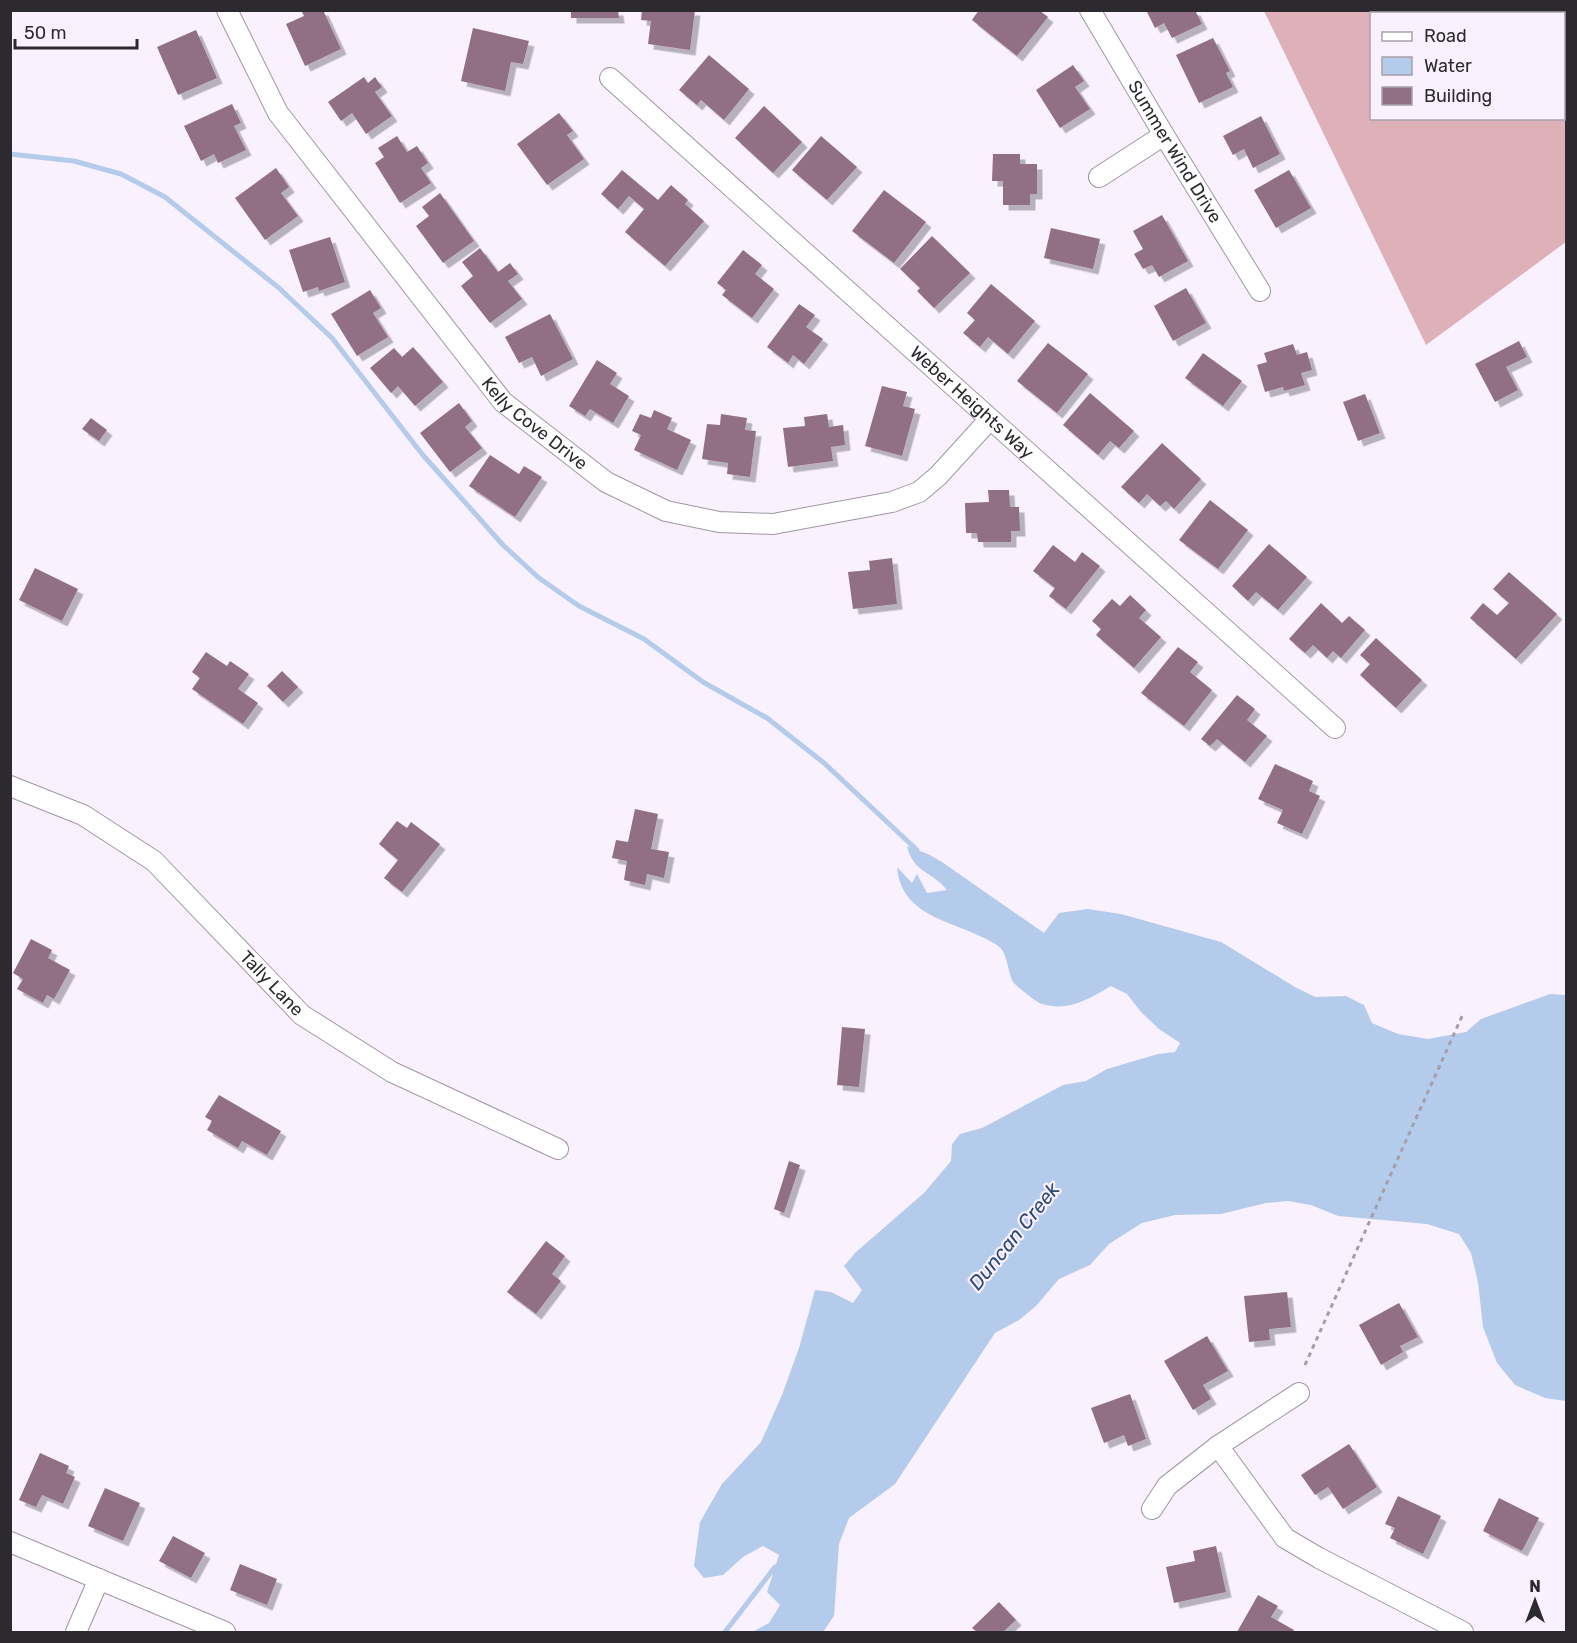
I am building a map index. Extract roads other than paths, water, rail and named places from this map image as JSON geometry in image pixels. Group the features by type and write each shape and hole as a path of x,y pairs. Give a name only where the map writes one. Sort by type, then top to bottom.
{"street":[{"name":"Kelly Cove Drive","path":"227,10 278,113 502,402 606,482 666,511 720,522 773,524 892,502 919,492 938,476 990,419"},
{"name":"Summer Wind Drive","path":"1090,10 1260,291"},
{"name":"Weber Heights Way","path":"610,78 1335,728"},
{"path":"1099,177 1164,135"},
{"name":"Tally Lane","path":"10,786 83,815 153,861 302,1015 392,1072 558,1149"},
{"path":"1152,1509 1167,1486 1218,1446 1299,1393"},
{"path":"1218,1446 1285,1538 1318,1558 1463,1632"},
{"path":"10,1542 225,1632"},
{"path":"76,1632 99,1579"}],"water":[{"path":"907,846 942,862 1044,933 1059,913 1088,909 1121,914 1221,942 1315,997 1346,996 1364,1005 1372,1023 1398,1034 1428,1039 1466,1032 1481,1019 1550,994 1566,995 1566,1401 1545,1398 1515,1385 1497,1363 1483,1327 1478,1282 1471,1253 1459,1234 1427,1224 1338,1216 1311,1205 1288,1201 1266,1203 1221,1214 1175,1215 1142,1223 1109,1244 1090,1265 1059,1279 1036,1306 1019,1320 995,1333 895,1484 849,1518 839,1544 834,1616 823,1632 752,1632 769,1623 780,1605 767,1592 779,1555 763,1546 743,1557 723,1575 704,1578 694,1566 700,1522 722,1484 761,1442 782,1395 799,1348 815,1290 831,1292 853,1303 862,1290 844,1266 856,1252 924,1193 951,1161 952,1144 960,1134 982,1128 1063,1085 1086,1081 1107,1069 1158,1054 1175,1052 1180,1043 1159,1029 1141,1012 1127,994 1111,986 1086,1000 1069,1005 1052,1006 1039,1003 1031,998 1013,982 1001,948 982,937 935,917 921,909 909,898 901,885 897,867 912,883 917,874 927,893 947,890 918,867"}],"waterway":[{"path":"10,154 74,161 121,174 165,197 279,288 332,338 422,454 503,545 539,578 579,606 644,639 703,682 767,718 824,763 917,850"},
{"name":"Duncan Creek","path":"725,1632 775,1567"}]}
